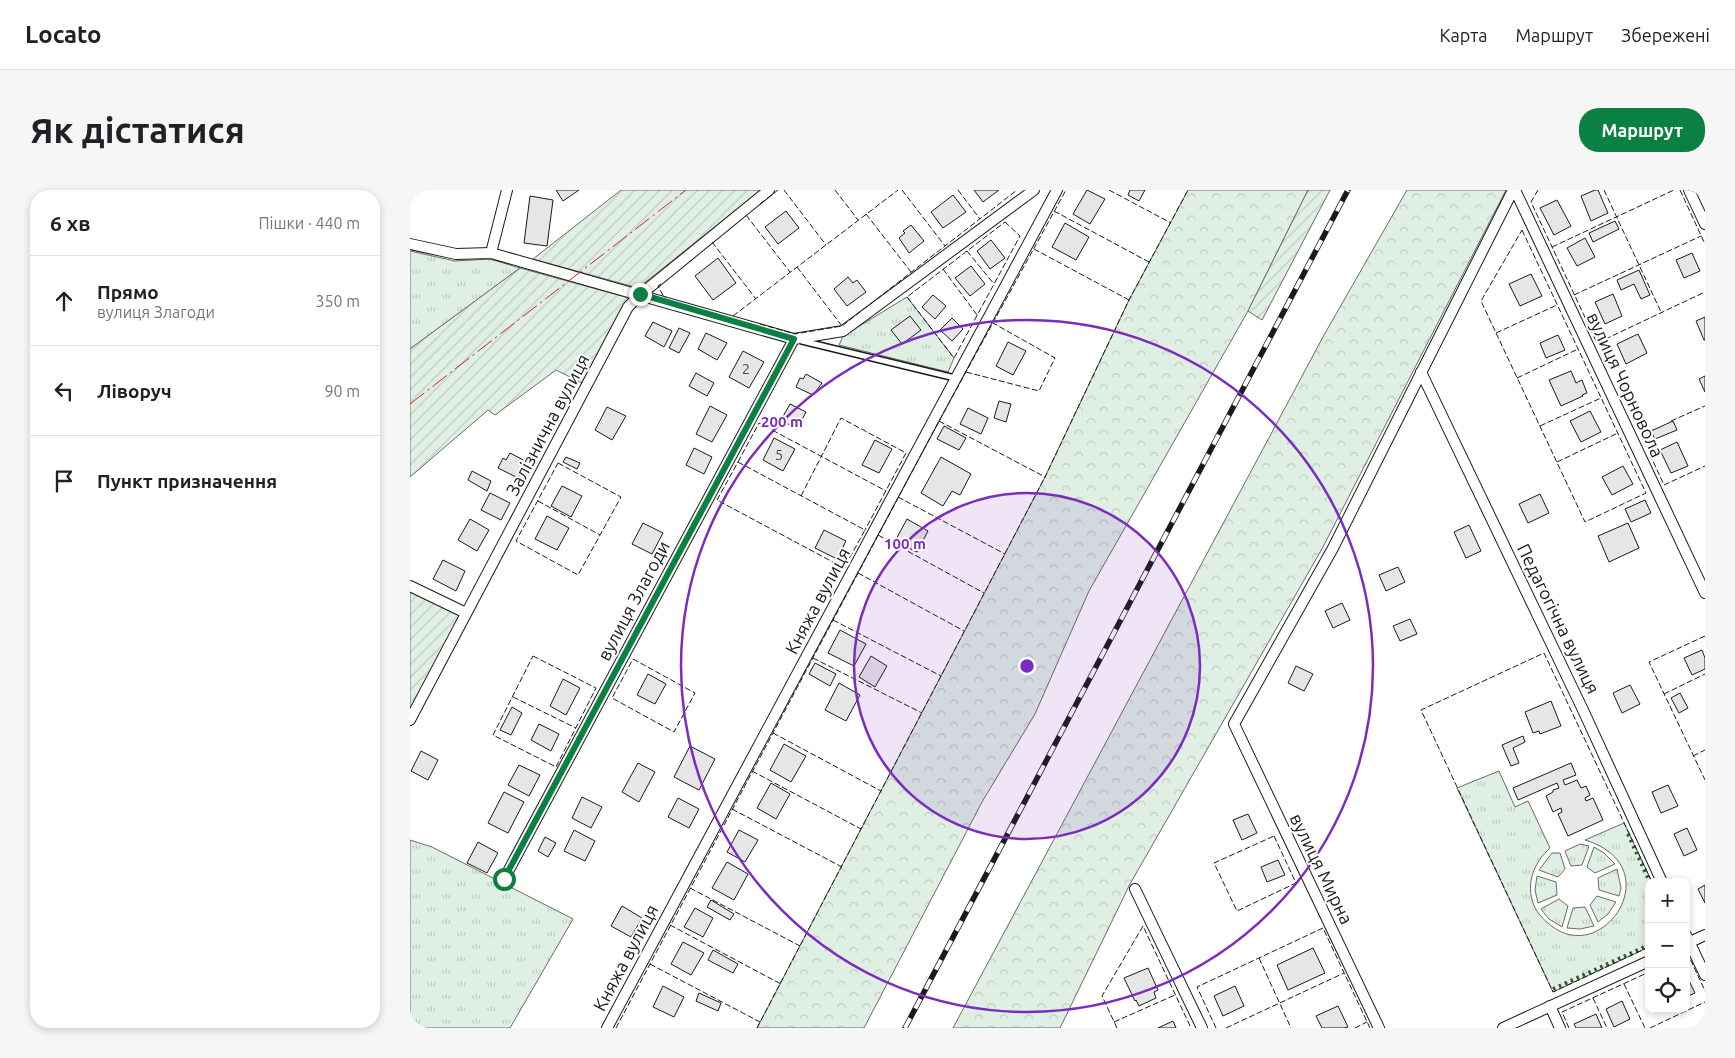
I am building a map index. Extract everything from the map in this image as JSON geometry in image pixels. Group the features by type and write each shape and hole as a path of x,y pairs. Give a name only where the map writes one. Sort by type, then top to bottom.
{"street":[{"path":"491,253 508,190"},
{"name":"Залізнична вулиця","path":"410,720 628,307 640,294 769,190"},
{"path":"410,244 456,254 491,253 794,339 843,331 1034,190"},
{"name":"Княжа вулиця","path":"607,1028 1057,190"},
{"path":"1422,372 1514,190"},
{"name":"вулиця Чорновола","path":"1514,190 1705,593"},
{"path":"1689,190 1705,224"},
{"name":"вулиця Злагоди","path":"504,879 794,339"},
{"name":"вулиця Мирна","path":"1379,1028 1234,724 1333,548 1422,372"},
{"name":"Педагогічна вулиця","path":"1422,372 1583,710 1660,878"},
{"path":"410,586 466,613"},
{"path":"1135,889 1202,1028"},
{"path":"1690,939 1705,935"},
{"path":"1690,946 1705,975"},
{"path":"1502,1028 1645,963"},
{"path":"1550,1006 1560,1028"}],"lane":[{"path":"794,339 955,378"}],"green space":[{"path":"621,190 761,190 638,288 533,259"},
{"path":"1188,190 1308,190 1248,311 1089,591 1035,714 982,802 864,1028 757,1028 1045,477 1129,300"},
{"path":"1308,190 1330,190 1262,320 1248,311"},
{"path":"1407,190 1506,190 1323,547 1130,884 1060,1028 953,1028 1324,335"},
{"path":"410,251 455,261 490,259 520,268 410,349"},
{"path":"520,268 629,298 582,383 556,370 495,415 488,410 410,477 410,349"},
{"path":"907,297 954,358 948,372 839,345 843,336"},
{"path":"410,591 460,615 410,709"},
{"path":"1499,771 1515,807 1528,801 1550,848 1536,865 1531,885 1532,900 1540,915 1553,927 1573,935 1592,933 1608,923 1620,908 1626,889 1623,870 1610,853 1585,840 1624,823 1650,878 1645,878 1645,949 1553,992 1457,788"},
{"path":"410,840 432,847 573,919 510,1028 410,1028"},
{"path":"1580,844 1589,846 1582,865 1571,866 1565,851"},
{"path":"1594,847 1604,853 1615,864 1595,873 1587,867"},
{"path":"1552,853 1560,853 1565,869 1558,877 1539,870"},
{"path":"1617,869 1621,888 1619,896 1599,890 1598,878"},
{"path":"1537,876 1556,882 1557,895 1538,903 1535,890"},
{"path":"1597,896 1616,902 1608,914 1598,922 1590,905"},
{"path":"1559,899 1568,906 1562,927 1549,919 1541,909"},
{"path":"1585,907 1594,926 1580,929 1567,928 1573,908"}],"building":[{"path":"556,190 579,190 563,201"},
{"path":"974,190 999,190 983,202"},
{"path":"1087,190 1105,199 1090,224 1073,214"},
{"path":"1130,190 1145,190 1139,201 1128,195"},
{"path":"1598,190 1608,213 1591,221 1581,196"},
{"path":"953,195 966,212 943,228 931,212"},
{"path":"530,196 553,200 547,246 524,243"},
{"path":"1557,200 1571,226 1554,235 1540,208"},
{"path":"786,211 799,228 778,244 765,227"},
{"path":"1615,221 1619,229 1593,242 1589,233"},
{"path":"1065,223 1089,237 1076,260 1052,247"},
{"path":"911,225 924,241 909,253 899,238 905,233 903,231"},
{"path":"1585,238 1595,257 1577,266 1567,248"},
{"path":"991,240 1005,258 990,269 977,251"},
{"path":"1692,253 1700,271 1684,278 1676,260"},
{"path":"718,258 736,283 713,300 695,276"},
{"path":"971,266 985,284 970,296 955,278"},
{"path":"1639,270 1650,295 1641,299 1634,284 1621,290 1617,280"},
{"path":"1531,274 1542,296 1520,306 1509,284"},
{"path":"848,277 853,283 857,280 866,292 847,306 834,289"},
{"path":"1613,294 1622,316 1605,324 1595,302"},
{"path":"933,295 946,306 935,319 922,307"},
{"path":"910,316 921,330 902,344 891,330"},
{"path":"1705,317 1705,340 1704,340 1696,321"},
{"path":"952,318 963,329 952,341 940,330"},
{"path":"653,322 672,331 664,347 645,336"},
{"path":"679,328 690,333 679,353 669,348"},
{"path":"706,333 727,343 717,360 698,349"},
{"path":"1638,334 1647,353 1626,364 1617,344"},
{"path":"1558,335 1565,350 1546,358 1540,343"},
{"path":"1008,342 1026,351 1013,375 996,366"},
{"path":"743,351 764,362 749,388 729,377"},
{"path":"1571,371 1576,383 1582,380 1587,393 1561,406 1549,380"},
{"path":"696,373 714,383 707,396 689,386"},
{"path":"806,374 822,383 813,395 796,387 800,378 803,379"},
{"path":"1705,376 1705,392 1699,379"},
{"path":"999,401 1011,404 1006,422 994,418"},
{"path":"790,404 806,412 797,429 781,420"},
{"path":"710,406 727,415 712,442 696,434"},
{"path":"607,407 626,416 612,440 595,430"},
{"path":"968,408 988,418 981,434 960,424"},
{"path":"1590,411 1601,432 1581,442 1570,421"},
{"path":"1673,421 1677,430 1655,439 1651,431"},
{"path":"944,426 966,438 959,450 937,439"},
{"path":"774,438 795,449 783,471 763,460"},
{"path":"875,440 892,449 879,473 862,465"},
{"path":"1677,442 1688,466 1671,473 1660,450"},
{"path":"694,448 712,457 704,474 686,465"},
{"path":"510,453 527,462 518,478 498,468 503,458 506,460"},
{"path":"566,457 580,463 577,469 563,462"},
{"path":"941,457 971,474 960,495 952,491 943,506 921,493"},
{"path":"1623,466 1633,484 1612,495 1602,477"},
{"path":"472,471 491,481 487,491 468,480"},
{"path":"562,486 582,496 571,517 551,506"},
{"path":"490,493 510,503 501,520 481,510"},
{"path":"1540,494 1549,513 1528,523 1519,504"},
{"path":"1645,500 1651,513 1631,522 1625,509"},
{"path":"547,516 569,528 557,550 535,539"},
{"path":"470,519 489,530 477,551 458,540"},
{"path":"907,519 928,531 917,552 895,541"},
{"path":"643,523 663,533 652,554 632,544"},
{"path":"1628,523 1639,548 1609,562 1598,536"},
{"path":"1469,525 1481,551 1466,558 1454,532"},
{"path":"824,530 846,541 837,559 815,548"},
{"path":"443,560 465,571 456,591 433,579"},
{"path":"1398,567 1405,582 1386,591 1379,575"},
{"path":"1342,603 1350,620 1333,628 1325,611"},
{"path":"1410,619 1417,634 1400,641 1393,626"},
{"path":"840,630 866,644 854,666 828,653"},
{"path":"1702,650 1705,658 1705,669 1692,675 1684,658"},
{"path":"871,656 887,666 875,687 859,677"},
{"path":"815,663 836,674 830,686 809,674"},
{"path":"1296,666 1313,674 1304,691 1288,683"},
{"path":"648,674 666,684 655,704 637,695"},
{"path":"563,679 580,688 566,715 550,706"},
{"path":"839,683 860,695 846,721 825,710"},
{"path":"1630,685 1640,704 1622,713 1613,693"},
{"path":"1680,693 1688,708 1679,713 1671,698"},
{"path":"1551,701 1561,726 1540,734 1539,731 1533,733 1525,712"},
{"path":"512,707 522,713 511,735 500,730"},
{"path":"539,724 559,734 551,751 531,740"},
{"path":"1523,736 1525,742 1513,748 1519,763 1511,766 1502,745"},
{"path":"784,744 806,756 791,782 770,770"},
{"path":"690,746 715,759 699,790 674,777"},
{"path":"421,751 438,760 428,780 411,771"},
{"path":"638,763 655,772 639,802 622,792"},
{"path":"1571,763 1576,775 1563,780 1565,785 1577,780 1581,788 1586,786 1590,795 1585,798 1586,801 1593,798 1603,820 1568,836 1558,814 1562,812 1561,808 1553,812 1546,796 1559,788 1557,783 1518,800 1513,788"},
{"path":"519,765 540,775 529,796 508,785"},
{"path":"771,783 790,794 776,819 757,808"},
{"path":"1668,785 1678,806 1661,813 1652,792"},
{"path":"504,792 524,802 508,833 488,823"},
{"path":"582,797 602,807 591,828 572,818"},
{"path":"678,798 699,809 689,828 668,817"},
{"path":"1248,814 1257,833 1242,840 1233,820"},
{"path":"1687,828 1697,850 1684,856 1674,834"},
{"path":"574,830 595,841 585,861 564,851"},
{"path":"739,830 758,840 745,862 727,852"},
{"path":"545,837 556,843 548,857 538,851"},
{"path":"478,842 498,853 487,873 467,863"},
{"path":"1278,860 1285,875 1267,882 1261,867"},
{"path":"727,862 748,874 734,900 712,888"},
{"path":"1705,885 1705,903 1698,889"},
{"path":"711,900 734,914 730,920 707,907"},
{"path":"622,906 642,918 631,937 611,926"},
{"path":"695,908 713,918 703,937 684,927"},
{"path":"683,942 704,953 691,975 671,964"},
{"path":"1313,948 1325,973 1288,990 1277,965"},
{"path":"713,950 738,964 733,973 708,960"},
{"path":"1148,968 1158,990 1154,992 1156,998 1139,1006 1124,978"},
{"path":"1690,983 1695,993 1690,995"},
{"path":"663,986 684,997 674,1017 653,1007"},
{"path":"1235,986 1244,1006 1223,1016 1214,996"},
{"path":"699,993 721,1003 718,1011 696,1001"},
{"path":"1622,1001 1630,1019 1614,1027 1606,1009"},
{"path":"1338,1006 1348,1027 1322,1028 1316,1016"},
{"path":"1596,1014 1602,1028 1576,1028 1574,1024"},
{"path":"1173,1021 1176,1028 1158,1028"}],"railway":[{"path":"905,1028 1348,190"}],"hedge":[{"path":"1628,834 1648,878"},
{"path":"1553,989 1645,947"}],"fence":[{"path":"760,204 778,190"},
{"path":"784,190 826,245"},
{"path":"835,190 858,220"},
{"path":"733,316 898,190"},
{"path":"902,190 945,246"},
{"path":"958,190 980,219"},
{"path":"760,324 795,334 842,326 1017,190"},
{"path":"616,1028 939,421 1066,190"},
{"path":"1109,190 1171,223"},
{"path":"757,1028 1045,477 1129,300 1188,190"},
{"path":"1538,190 1531,202 1597,343 1705,292"},
{"path":"1604,190 1661,312"},
{"path":"1552,247 1674,190"},
{"path":"1680,190 1705,244"},
{"path":"1054,211 1149,262"},
{"path":"866,214 911,272"},
{"path":"746,215 790,272"},
{"path":"1005,222 1020,236 954,358 907,297 1005,222"},
{"path":"1522,230 1646,493 1585,522 1481,301 1522,230"},
{"path":"1574,295 1701,236"},
{"path":"712,242 756,299"},
{"path":"1034,249 1129,300"},
{"path":"967,251 994,284"},
{"path":"797,267 842,326"},
{"path":"943,269 977,315"},
{"path":"661,284 658,286 664,297 666,297"},
{"path":"1496,333 1557,305"},
{"path":"966,372 1039,391 1055,358 993,323"},
{"path":"1517,378 1578,349"},
{"path":"1540,426 1601,398"},
{"path":"1671,421 1705,406"},
{"path":"801,496 841,418 906,453 865,530"},
{"path":"939,421 1045,477"},
{"path":"738,462 759,423 886,491"},
{"path":"1653,430 1641,435 1664,485 1705,466"},
{"path":"1557,462 1618,433"},
{"path":"738,462 865,530 844,568 717,500 738,462"},
{"path":"558,463 621,497 578,575 516,541 558,463"},
{"path":"898,497 1005,554"},
{"path":"538,501 600,535"},
{"path":"878,535 984,593"},
{"path":"858,573 964,631"},
{"path":"833,620 941,676"},
{"path":"1705,636 1649,662 1705,780"},
{"path":"1645,949 1553,992 1421,710 1544,653 1650,878"},
{"path":"533,656 596,688 556,767 493,735 533,656"},
{"path":"813,658 922,713"},
{"path":"633,659 695,693 674,732 612,698 633,659"},
{"path":"1664,694 1705,674"},
{"path":"513,697 576,728"},
{"path":"773,733 881,791"},
{"path":"1693,756 1705,750"},
{"path":"752,771 861,829"},
{"path":"732,809 842,867"},
{"path":"1274,836 1296,883 1237,911 1214,863 1274,836"},
{"path":"690,888 800,946"},
{"path":"670,925 781,984"},
{"path":"1117,1028 1102,996 1143,926 1191,1028"},
{"path":"1216,1028 1197,987 1323,928 1370,1028"},
{"path":"1259,958 1291,1028"},
{"path":"1690,958 1705,991"},
{"path":"650,964 760,1022"},
{"path":"1226,1028 1344,973"},
{"path":"1569,1028 1562,1012 1645,974"},
{"path":"1624,984 1645,1028"},
{"path":"1114,1022 1175,995"},
{"path":"1593,998 1607,1028"},
{"path":"1650,1028 1705,1002"},
{"path":"1355,1028 1367,1022"}],"power":[{"path":"410,404 686,190"}],"route":[{"path":"504,879 794,339 640,294"}]}
